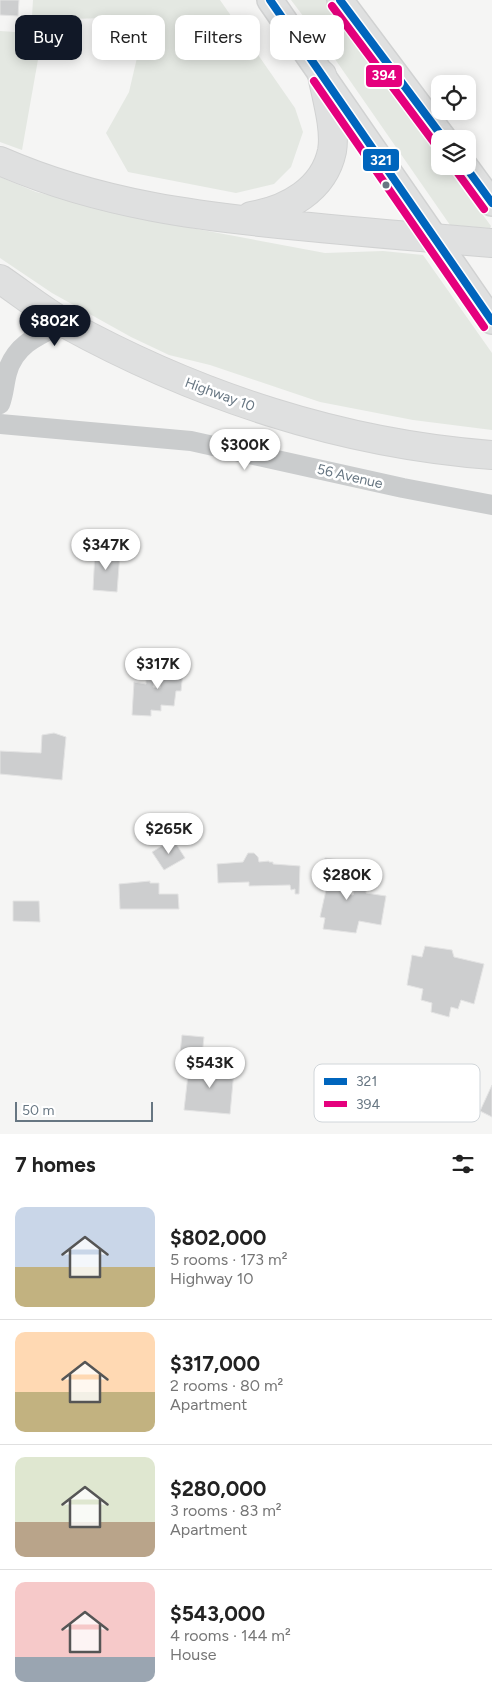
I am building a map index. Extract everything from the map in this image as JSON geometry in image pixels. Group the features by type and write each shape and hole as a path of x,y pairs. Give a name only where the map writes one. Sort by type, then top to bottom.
{"highway":[{"path":"228,219 271,213 300,200 323,174 332,150 331,122 322,75"},
{"path":"0,161 68,188 110,199 228,219 492,243"},
{"name":"Highway 10","path":"0,279 64,323 159,371 238,402 340,432 454,452 492,456"}],"main road":[{"path":"270,0 492,321"},
{"path":"340,0 437,130"},
{"path":"472,175 492,203"}],"street":[{"path":"0,404 7,372 17,350 30,340 64,323"},
{"name":"56 Avenue","path":"0,424 191,441 403,488 492,505"}],"shaded area":[{"path":"33,0 220,0 230,15 175,15 175,60 260,60 260,58 295,108 303,132 291,167 274,184 236,193 128,172 106,133 129,92 136,60 165,60 165,15 92,15 92,18 82,19 82,15 32,15"},
{"path":"291,0 326,0 337,15 302,15"},
{"path":"344,25 431,144 431,175 454,175 491,226 490,228 450,225 336,60 344,60"},
{"path":"0,31 15,32 15,60 38,60 22,150 0,142"},
{"path":"0,177 36,192 159,222 325,253 383,251 423,255 492,353 492,430 413,420 320,402 210,365 169,355 131,337 52,293 0,258"}],"building":[{"path":"0,0 19,0 18,15 0,15"},
{"path":"95,551 120,553 117,592 93,590"},
{"path":"162,660 184,662 181,691 176,691 174,706 161,705 161,711 151,710 151,716 132,715 134,682 146,684 146,680 154,680 153,687 160,688"},
{"path":"54,733 66,737 62,780 0,774 0,751 41,753 42,735"},
{"path":"173,839 185,858 164,870 152,852"},
{"path":"248,853 254,853 258,857 259,862 269,861 273,862 273,864 300,866 299,894 295,894 295,889 291,890 290,885 249,886 249,882 218,883 217,864 243,862"},
{"path":"325,858 347,861 342,893 353,895 356,883 367,885 366,893 386,896 381,925 359,921 356,933 323,929 325,918 320,917 326,890 319,888"},
{"path":"150,881 150,883 159,883 159,894 178,894 179,909 120,909 119,884"},
{"path":"13,901 39,901 40,922 13,921"},
{"path":"425,946 452,950 454,957 484,964 474,1004 461,1000 458,1009 451,1007 449,1017 431,1012 432,1003 421,1000 423,989 407,985 412,955 422,957"},
{"path":"182,1035 204,1037 202,1056 180,1053"},
{"path":"200,1060 220,1062 220,1069 234,1071 230,1114 184,1110 188,1075 199,1076"},
{"path":"492,1085 492,1117 480,1111"}],"transit line":[{"name":"321","path":"270,0 492,321"},
{"name":"321","path":"340,0 437,130"},
{"name":"394","path":"332,6 431,138"},
{"name":"394","path":"314,81 484,327"},
{"name":"394","path":"459,175 484,209"},
{"name":"321","path":"472,175 492,203"}]}
